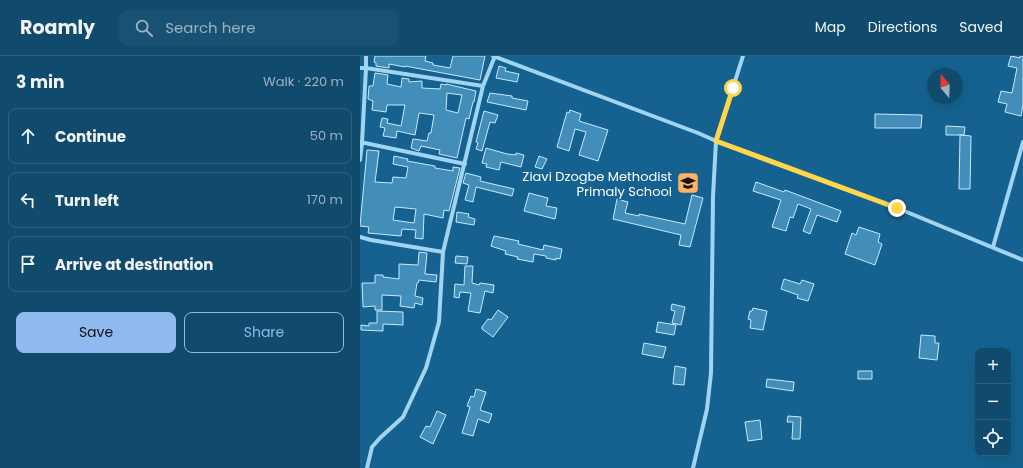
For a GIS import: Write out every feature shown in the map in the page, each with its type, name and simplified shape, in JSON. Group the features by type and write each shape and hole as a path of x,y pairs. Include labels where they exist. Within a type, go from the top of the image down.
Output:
{"street":[{"path":"360,160 366,56"},
{"path":"367,468 372,447 403,417 426,368 439,322 443,252 483,86 494,56 897,208 1023,260"},
{"path":"693,468 707,409 711,373 713,196 716,141 743,56"},
{"path":"360,68 483,86"},
{"path":"993,247 1023,142"},
{"path":"361,143 465,164"},
{"path":"360,237 443,252"}],"building":[{"path":"375,56 426,56 425,61 433,63 433,65 450,68 453,56 485,56 480,80 405,66 389,64 389,68 376,66 376,63 374,62"},
{"path":"1011,56 1020,58 1020,56 1023,56 1023,105 1021,116 1005,112 1007,104 998,102 1001,91 1012,93 1017,68 1008,66"},
{"path":"499,66 506,68 505,71 519,74 517,82 496,78"},
{"path":"375,73 388,75 387,84 401,87 402,78 409,79 409,82 422,81 422,88 440,89 441,84 446,84 476,91 469,119 466,118 457,158 439,154 440,150 421,146 419,151 411,148 413,139 427,141 429,133 431,133 434,115 419,113 415,135 397,131 396,138 383,136 385,128 380,127 382,118 388,119 387,123 401,126 405,105 387,105 386,112 372,110 373,101 368,99 369,86 373,86","holes":["447,93 462,95 458,113 446,110"]},
{"path":"490,93 512,96 512,98 528,101 526,110 487,102"},
{"path":"570,110 581,114 579,121 608,130 598,161 579,155 586,132 575,129 569,151 557,147 567,112 569,113"},
{"path":"484,111 498,115 495,123 490,122 482,151 476,149 478,143 476,142"},
{"path":"875,114 922,115 921,128 875,128"},
{"path":"946,126 965,127 964,135 946,135"},
{"path":"960,135 971,136 970,189 959,189"},
{"path":"486,148 507,154 516,155 516,153 524,155 521,167 501,162 499,170 486,167 487,164 482,163"},
{"path":"367,150 379,151 375,182 392,183 393,177 406,178 408,167 393,164 394,156 408,159 407,161 435,166 435,168 453,171 453,167 460,168 449,211 444,210 443,218 424,214 423,239 415,238 416,230 402,229 401,236 368,233 369,227 360,226","holes":["395,207 416,209 414,223 393,220"]},
{"path":"539,156 547,159 542,169 535,167"},
{"path":"466,173 481,177 480,181 514,189 512,196 476,187 473,202 465,200 469,185 463,183"},
{"path":"756,182 784,192 785,190 841,211 837,222 817,215 810,234 803,231 811,209 798,204 793,218 790,217 786,231 772,227 781,200 753,191"},
{"path":"529,193 548,198 546,206 557,208 555,219 524,211"},
{"path":"692,195 703,198 690,247 679,245 681,235 613,219 617,199 628,202 625,213 639,216 639,214 685,224"},
{"path":"457,212 469,214 468,217 475,219 474,225 456,222"},
{"path":"859,227 880,234 878,242 882,244 875,265 845,254 852,233 856,235"},
{"path":"494,236 519,241 518,244 543,250 544,245 562,249 560,259 556,258 556,260 546,258 546,256 534,254 533,262 517,259 518,257 505,254 506,251 491,246"},
{"path":"419,252 427,253 425,274 437,275 436,282 419,280 417,283 415,296 423,298 422,305 415,303 414,308 400,306 401,296 382,295 382,310 375,310 375,306 363,307 362,283 375,283 375,275 383,275 383,277 399,279 399,264 418,265"},
{"path":"456,256 468,257 467,264 455,263"},
{"path":"465,266 473,266 472,283 479,285 480,283 494,285 493,293 485,291 480,313 468,311 471,293 460,292 459,298 454,297 455,284 464,285"},
{"path":"784,279 800,284 802,280 814,284 808,301 797,298 798,295 781,289"},
{"path":"672,304 685,307 681,325 672,323 675,311 671,310"},
{"path":"753,308 767,311 763,330 750,328 751,320 748,319 750,311 752,311"},
{"path":"498,310 508,317 493,337 482,329 482,327 488,319 491,320"},
{"path":"377,311 403,312 403,325 383,324 383,331 361,330 361,325 369,326 369,323 377,323"},
{"path":"658,322 676,325 674,335 656,332"},
{"path":"921,335 935,336 935,343 939,343 937,360 919,358"},
{"path":"644,343 666,347 663,358 642,354"},
{"path":"675,366 686,368 684,385 673,384"},
{"path":"858,371 872,371 872,379 858,379"},
{"path":"767,379 794,382 793,391 766,387"},
{"path":"476,389 486,392 480,410 492,414 489,423 478,419 473,436 462,433 470,407 467,406 471,396 474,397"},
{"path":"437,411 446,415 433,444 420,437 426,426 430,427"},
{"path":"788,416 801,417 800,439 792,439 793,422 787,422"},
{"path":"760,420 762,439 748,441 745,422"}],"place":[{"name":"Ziavi Dzogbe Methodist Primaly School","path":"688,183"}],"route":[{"path":"733,88 716,141 897,208"}]}
